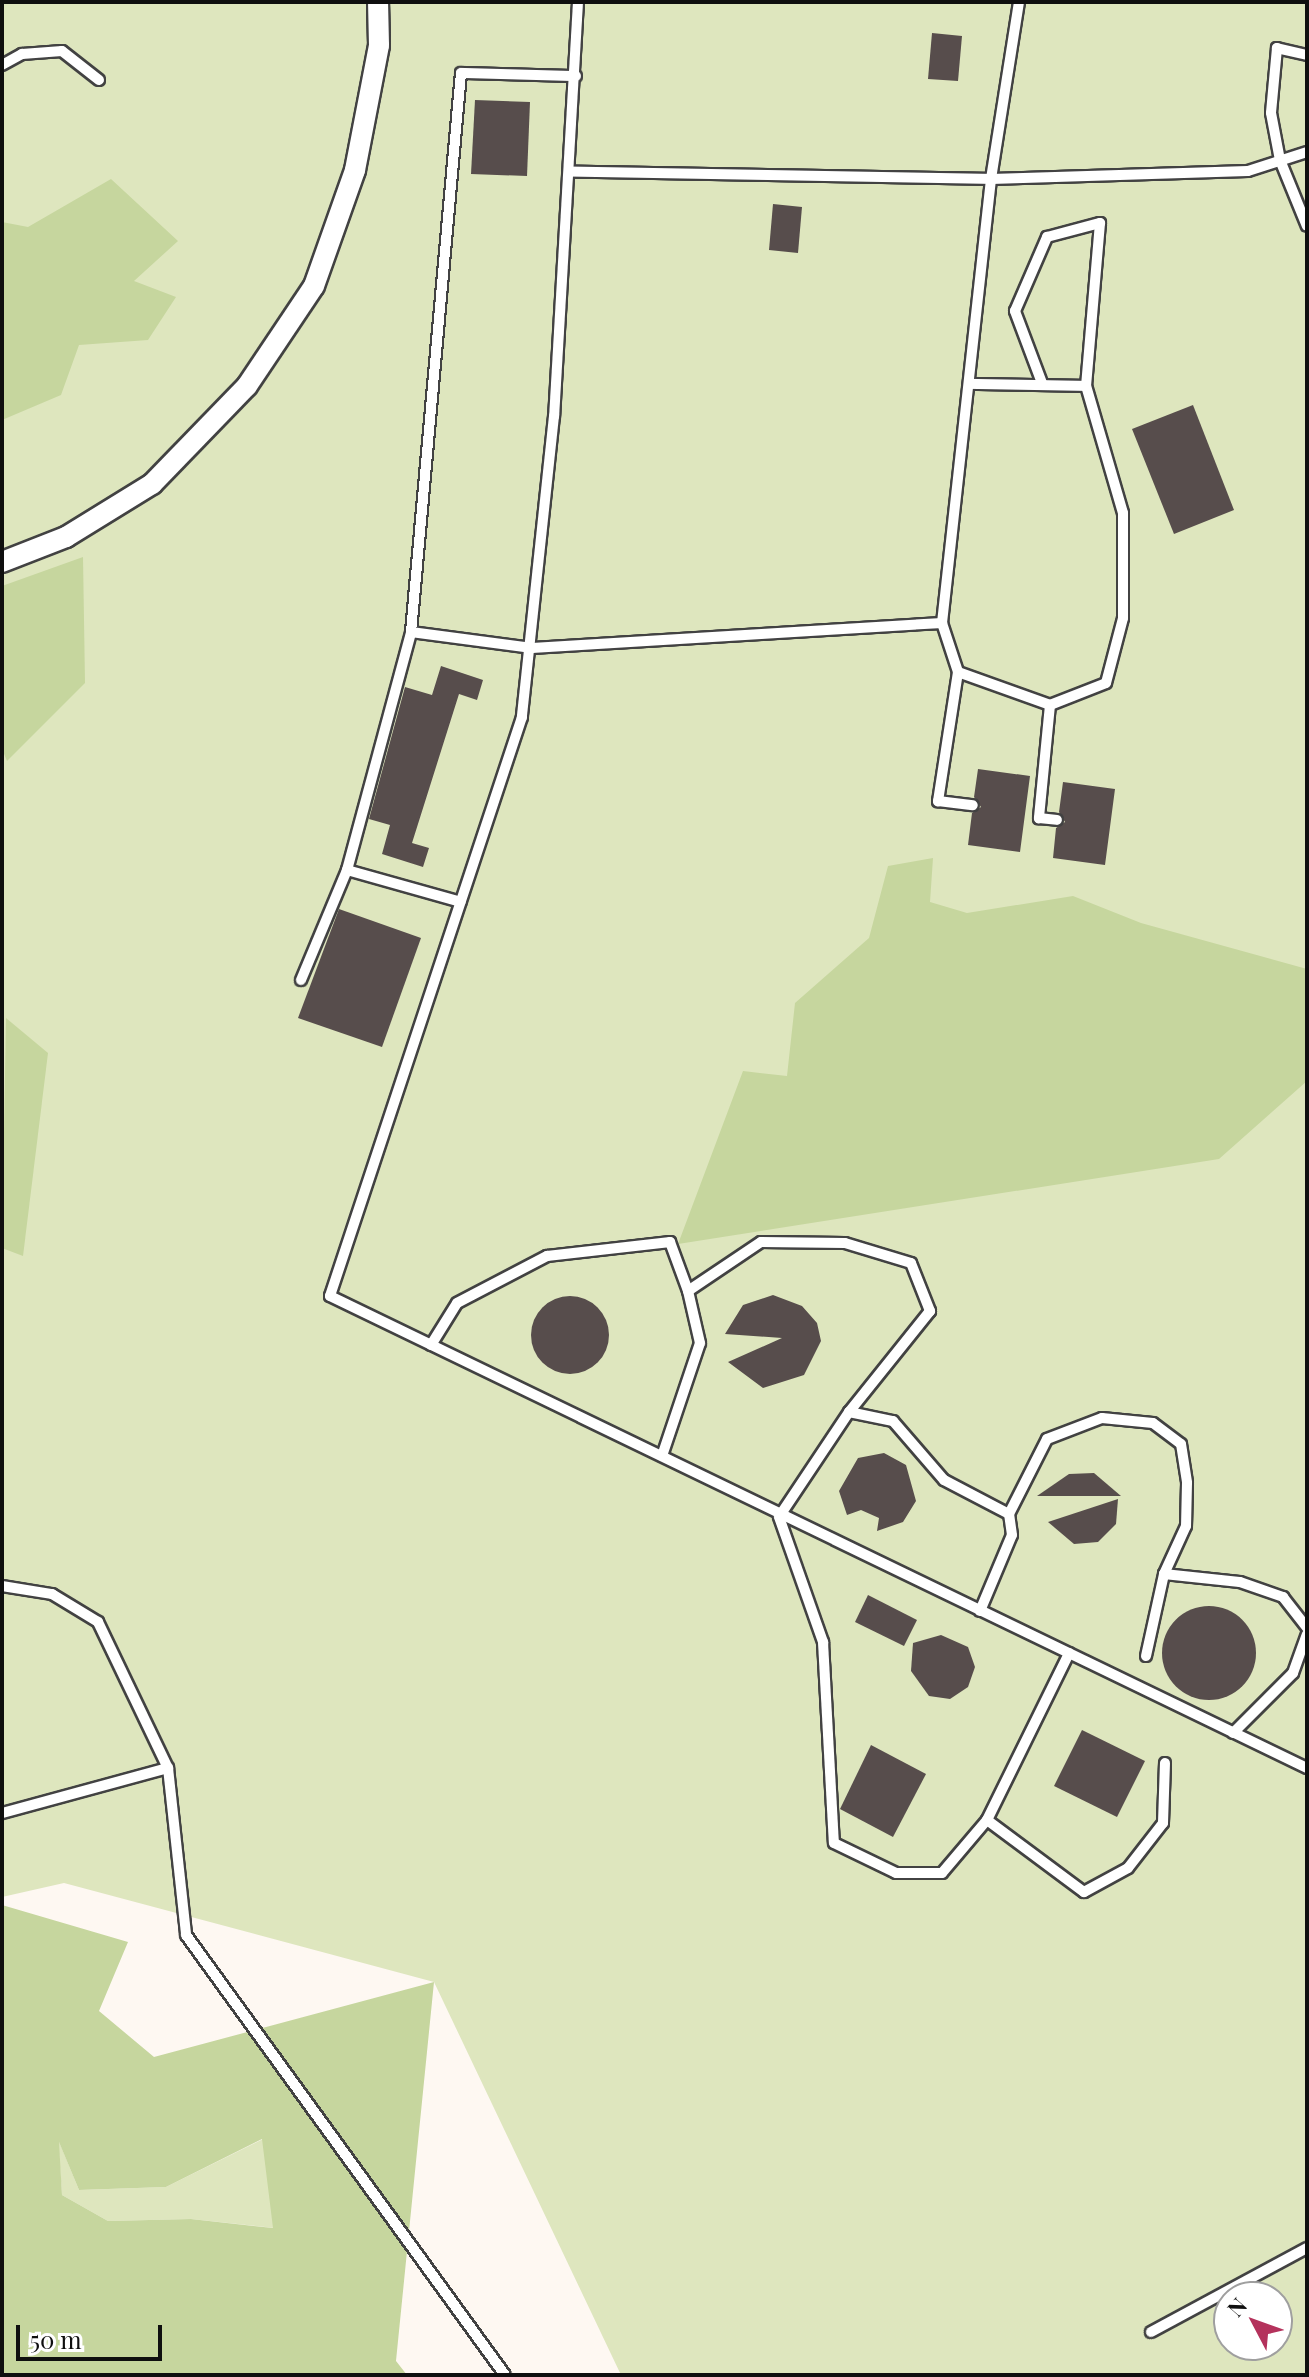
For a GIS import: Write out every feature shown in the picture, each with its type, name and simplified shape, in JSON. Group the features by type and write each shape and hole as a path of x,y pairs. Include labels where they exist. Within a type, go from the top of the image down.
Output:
{"street":[{"path":"2,562 66,537 152,484 247,386 314,286 355,170 379,45 378,2"}],"lane":[{"path":"578,2 573,172 532,648 522,717 330,1296 662,1456 779,1517 1307,1768"},
{"path":"973,805 938,801 958,672 942,623 991,179 1019,2"},
{"path":"1307,55 1277,48 1271,113 1280,160 1307,226"},
{"path":"2,65 22,54 62,51 99,80"},
{"path":"301,980 347,870 411,632 461,73 576,76"},
{"path":"573,172 991,179 1248,171 1307,152"},
{"path":"958,672 1050,705 1106,683 1123,618 1123,513 1086,386 1100,223 1047,237 1015,311 1042,383"},
{"path":"969,384 1086,386"},
{"path":"411,632 532,648 942,623"},
{"path":"1050,705 1039,818 1057,820"},
{"path":"347,870 461,902"},
{"path":"431,1345 457,1303 547,1256 670,1242 688,1291 700,1343 662,1456"},
{"path":"688,1291 761,1242 845,1243 911,1263 930,1311 849,1412 779,1517"},
{"path":"849,1412 893,1421 944,1480 1009,1514"},
{"path":"980,1611 1012,1535 1009,1514 1047,1439 1102,1418 1153,1423 1181,1444 1187,1483 1186,1526 1164,1574 1146,1656"},
{"path":"779,1517 823,1642 834,1843 896,1873 942,1873 987,1820 1069,1653"},
{"path":"1164,1574 1240,1582 1283,1597 1307,1631 1293,1673 1233,1733"},
{"path":"2,1586 52,1594 98,1622 168,1768 186,1935 505,2375"},
{"path":"987,1820 1084,1892 1128,1868 1163,1823 1165,1763"},
{"path":"2,1813 168,1768"},
{"path":"1151,2332 1307,2248"}],"green space":[{"path":"2,2 1307,2 1307,2375 621,2375 434,1982 64,1883 2,1897"},
{"path":"111,179 178,241 134,281 176,297 148,340 79,345 61,395 2,420 2,222 28,227"},
{"path":"83,557 85,683 7,761 2,749 2,586"},
{"path":"933,858 930,902 967,913 1073,896 1141,923 1307,969 1307,1081 1219,1159 678,1244 743,1071 787,1076 795,1003 869,938 888,866"},
{"path":"6,1018 48,1053 23,1256 2,1248"},
{"path":"2,1905 128,1942 99,2011 154,2057 434,1982 396,2361 407,2375 2,2375","holes":["262,2139 273,2228 191,2219 108,2221 62,2195 59,2142 79,2190 166,2187"]},
{"path":"58,2139 79,2190 166,2187 263,2139 274,2228 191,2219 108,2221 62,2195"}],"building":[{"path":"932,33 962,36 958,81 928,79"},
{"path":"475,100 530,102 527,176 471,174"},
{"path":"773,204 802,207 798,253 769,250"},
{"path":"1193,405 1234,510 1174,534 1132,429"},
{"path":"441,666 483,680 477,700 459,694 412,843 429,848 423,867 382,854 390,825 369,819 405,687 432,695"},
{"path":"978,769 1030,776 1020,852 968,845 972,813 981,807 974,797"},
{"path":"1063,782 1115,789 1105,865 1053,858 1056,828 1065,822 1059,812"},
{"path":"339,909 421,938 382,1047 298,1018"},
{"path":"773,1295 802,1306 817,1323 821,1341 804,1375 763,1388 728,1362 782,1338 725,1334 743,1305"},
{"path":"562,1296 578,1296 592,1302 603,1313 609,1335 603,1357 592,1368 578,1374 562,1374 548,1368 537,1357 531,1343 531,1327 537,1313 548,1302"},
{"path":"884,1453 906,1465 916,1501 903,1522 877,1531 879,1518 861,1510 847,1515 839,1491 858,1458"},
{"path":"1094,1473 1121,1496 1037,1496 1069,1474"},
{"path":"1118,1499 1116,1524 1098,1542 1074,1544 1048,1522"},
{"path":"868,1595 917,1620 904,1646 855,1622"},
{"path":"1209,1606 1227,1610 1242,1620 1252,1635 1256,1653 1252,1671 1242,1686 1227,1696 1209,1700 1191,1696 1176,1686 1166,1671 1162,1653 1166,1635 1176,1620 1191,1610"},
{"path":"941,1635 968,1647 975,1667 968,1687 950,1699 929,1696 911,1671 913,1643"},
{"path":"1082,1730 1145,1761 1117,1817 1054,1786"},
{"path":"871,1745 926,1774 893,1837 840,1809"}]}
